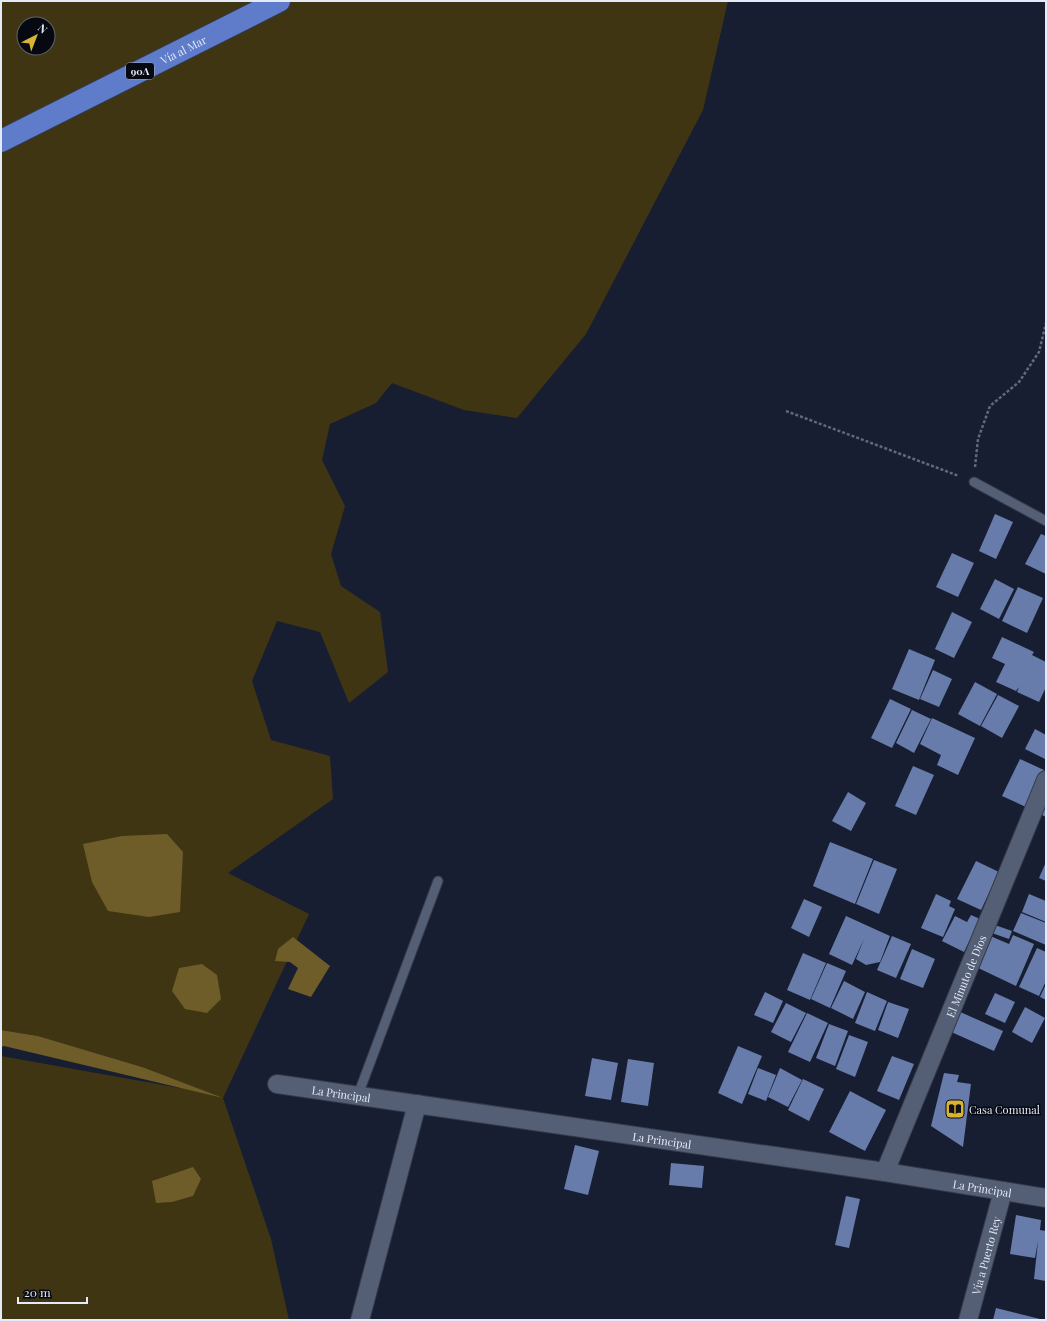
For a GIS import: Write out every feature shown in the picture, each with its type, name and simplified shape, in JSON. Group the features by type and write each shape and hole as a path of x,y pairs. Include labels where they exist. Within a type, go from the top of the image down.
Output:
{"highway":[{"name":"Vía al Mar","path":"1,141 279,1"}],"street":[{"name":"El Minuto de Dios","path":"885,1172 1046,780"},
{"name":"La Principal","path":"277,1084 885,1172 1046,1198"},
{"path":"360,1320 417,1104"},
{"name":"Vía a Puerto Rey","path":"968,1320 1003,1191"}],"lane":[{"path":"974,482 1046,521"},
{"path":"358,1096 438,881"}],"path":[{"path":"786,411 974,482 978,439 990,406 1019,382 1039,352 1046,323"}],"shaded area":[{"path":"1,1 728,1 703,110 586,334 517,418 464,410 392,383 376,403 330,424 322,460 345,506 331,554 341,586 380,612 388,672 349,703 320,632 277,621 252,681 271,740 330,756 333,799 228,873 309,914 223,1098 271,1239 289,1320 1,1320 1,1056 180,1088 142,1067 38,1036 1,1030"},
{"path":"167,834 183,852 180,912 149,917 108,911 92,882 83,844 122,836"},
{"path":"293,937 330,966 311,997 288,989 298,968 290,962 275,961 278,949"},
{"path":"202,964 217,975 221,999 207,1013 185,1009 172,991 179,968"},
{"path":"1,1030 38,1036 142,1067 223,1098 4,1046 1,1047"},
{"path":"193,1167 201,1179 193,1196 172,1202 156,1203 152,1181"}],"building":[{"path":"995,514 1013,522 996,559 979,551"},
{"path":"1041,534 1046,536 1046,574 1025,564"},
{"path":"952,553 974,563 958,597 936,587"},
{"path":"995,579 1014,589 999,619 980,609"},
{"path":"1018,587 1043,598 1027,633 1002,621"},
{"path":"952,612 972,622 954,658 935,649"},
{"path":"1002,637 1034,652 1032,655 1046,662 1046,687 1039,702 1017,692 1019,687 1016,691 996,682 1005,664 992,658"},
{"path":"909,649 935,660 919,700 892,689"},
{"path":"933,670 952,679 939,707 920,699"},
{"path":"975,682 997,694 980,726 958,714"},
{"path":"998,695 1019,706 1002,738 981,726"},
{"path":"890,699 911,709 892,748 871,738"},
{"path":"912,710 931,719 914,753 896,743"},
{"path":"932,718 975,738 958,775 937,765 941,755 920,744"},
{"path":"1035,729 1046,735 1045,759 1025,749"},
{"path":"1020,759 1044,770 1026,807 1002,796"},
{"path":"913,766 934,775 916,815 895,806"},
{"path":"848,792 866,803 851,831 832,821"},
{"path":"1046,802 1046,817 1040,814"},
{"path":"830,842 873,859 855,904 813,886"},
{"path":"874,860 897,869 879,914 856,904"},
{"path":"976,861 999,872 981,910 957,899"},
{"path":"1046,862 1046,881 1039,878"},
{"path":"936,894 951,901 949,906 955,909 943,937 921,928"},
{"path":"1029,894 1046,901 1046,922 1022,912"},
{"path":"804,899 822,907 809,937 791,928"},
{"path":"1021,913 1046,923 1046,945 1013,931"},
{"path":"971,915 980,919 964,952 942,941 955,916 967,922"},
{"path":"846,916 890,936 880,962 866,965 856,959 864,939 852,965 829,954"},
{"path":"992,924 1012,931 1009,939 989,932"},
{"path":"988,935 1009,944 1013,935 1034,944 1016,986 974,966"},
{"path":"892,936 911,944 896,978 877,970"},
{"path":"1037,948 1046,952 1046,981 1039,996 1019,987"},
{"path":"912,949 935,959 923,988 900,979"},
{"path":"803,953 826,963 810,1000 787,990"},
{"path":"827,963 846,971 830,1008 811,999"},
{"path":"844,981 865,992 853,1019 831,1008"},
{"path":"1046,984 1046,1000 1040,997"},
{"path":"765,992 783,1001 773,1023 754,1015"},
{"path":"867,992 887,1001 875,1031 855,1023"},
{"path":"995,993 1015,1002 1005,1023 985,1014"},
{"path":"888,1002 909,1009 898,1038 878,1030"},
{"path":"786,1003 806,1013 791,1042 771,1032"},
{"path":"1025,1007 1045,1018 1032,1043 1012,1032"},
{"path":"958,1011 1003,1031 994,1051 949,1031"},
{"path":"807,1013 828,1023 810,1062 788,1052"},
{"path":"829,1024 848,1031 835,1066 816,1058"},
{"path":"849,1035 868,1042 855,1077 836,1069"},
{"path":"738,1046 762,1056 742,1104 718,1093"},
{"path":"892,1056 914,1064 899,1100 877,1091"},
{"path":"592,1058 618,1063 611,1100 585,1096"},
{"path":"628,1059 654,1063 648,1106 621,1102"},
{"path":"758,1068 776,1075 766,1101 748,1094"},
{"path":"780,1068 802,1080 788,1107 768,1097"},
{"path":"944,1073 959,1075 957,1082 971,1084 963,1147 931,1126"},
{"path":"803,1079 824,1089 809,1121 788,1110"},
{"path":"850,1091 886,1110 865,1151 829,1132"},
{"path":"575,1145 599,1151 588,1195 564,1189"},
{"path":"671,1163 704,1166 702,1188 669,1185"},
{"path":"846,1196 860,1199 849,1248 835,1245"},
{"path":"1016,1215 1041,1220 1040,1230 1046,1231 1046,1281 1034,1279 1038,1241 1035,1258 1010,1254"},
{"path":"996,1308 1040,1319 993,1320"}],"place":[{"name":"Casa Comunal","path":"955,1109"}]}
